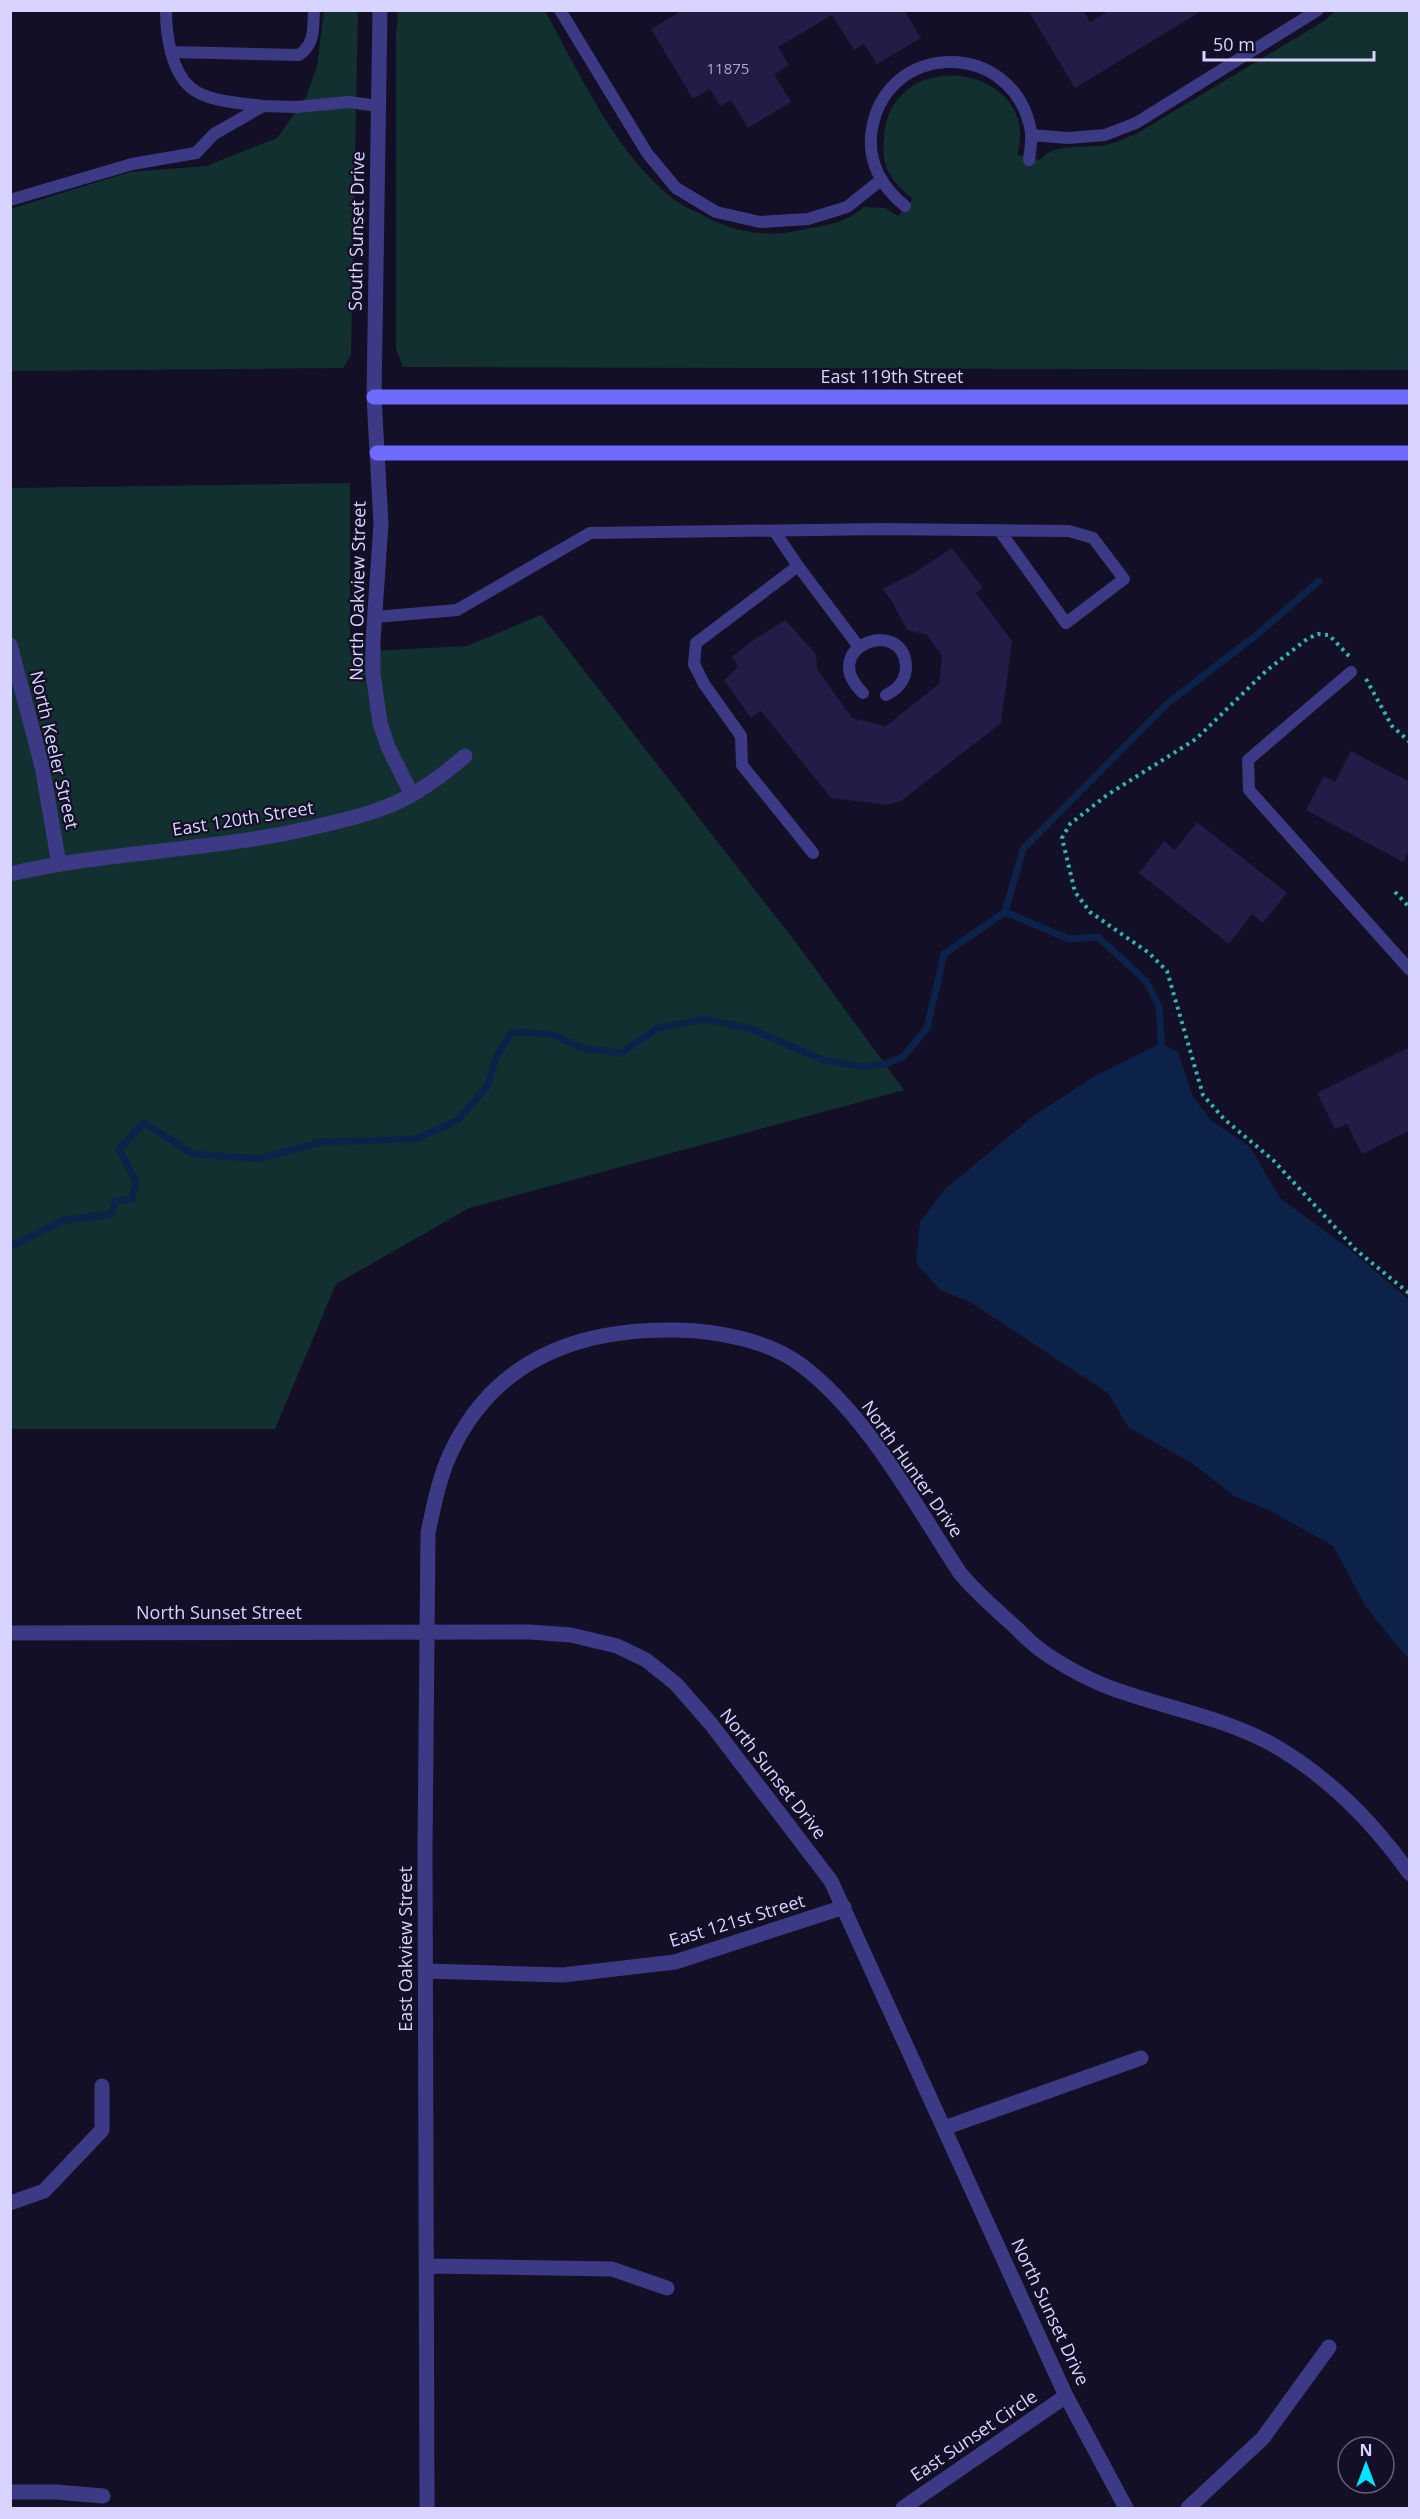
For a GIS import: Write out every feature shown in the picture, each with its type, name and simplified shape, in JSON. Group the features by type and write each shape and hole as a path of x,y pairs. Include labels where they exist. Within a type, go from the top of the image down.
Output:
{"main road":[{"name":"East 119th Street","path":"374,397 1410,397"},
{"path":"377,453 1410,453"}],"street":[{"name":"South Sunset Drive","path":"377,453 374,397 380,10"},
{"name":"North Oakview Street","path":"377,453 381,524 373,673 380,723 388,747 412,795"},
{"name":"North Keeler Street","path":"10,645 42,766 59,864"},
{"name":"East 120th Street","path":"10,874 59,864 269,837 356,817 412,795 465,756"},
{"name":"North Hunter Drive","path":"428,1631 428,1533 438,1489 453,1447 472,1417 494,1390 507,1377 541,1356 575,1341 642,1329 708,1331 767,1347 798,1363 841,1400 868,1435 960,1573 976,1593 1033,1644 1110,1687 1202,1716 1274,1746 1318,1775 1355,1806 1379,1832 1410,1874"},
{"name":"North Sunset Street","path":"10,1633 428,1631"},
{"name":"North Sunset Drive","path":"428,1631 530,1632 571,1635 617,1646 646,1660 676,1684 711,1724 831,1881 1066,2396 1126,2508"},
{"name":"East Oakview Street","path":"428,1631 426,1971 428,2508"},
{"name":"East 121st Street","path":"426,1971 563,1976 675,1962 844,1907"},
{"path":"944,2128 1141,2058"},
{"path":"10,2203 44,2191 102,2130 102,2086"},
{"path":"427,2266 612,2269 667,2288"},
{"path":"1188,2508 1263,2438 1329,2347"},
{"name":"East Sunset Circle","path":"903,2508 1066,2396"},
{"path":"10,2492 56,2492 103,2496"}],"lane":[{"path":"166,10 166,31 178,71 192,88 222,101 263,106 296,107 349,102 378,106"},
{"path":"172,52 299,55 309,48 313,37 314,10"},
{"path":"560,10 647,153 676,188 716,212 760,222 808,219 847,207 881,180"},
{"path":"1031,135 1068,138 1106,135 1136,123 1318,10"},
{"path":"905,206 890,193 876,172 870,147 873,120 885,94 905,75 930,63 958,61 967,63 985,69 1008,85 1024,108 1031,135 1029,160"},
{"path":"10,200 132,164 196,153 214,134 263,106"},
{"path":"375,617 457,610 590,533 881,529 999,530 1068,531 1093,538 1124,579 1066,624 999,530"},
{"path":"775,532 859,647"},
{"path":"798,566 696,643 694,664 704,684 741,736 742,765 813,853"},
{"path":"863,693 855,685 849,667 851,658 859,647 871,640 881,640 898,648 906,665 902,683 886,695"},
{"path":"1357,669 1248,760 1249,790 1410,970"}],"path":[{"path":"1410,742 1392,726 1357,669 1329,635 1318,634 1307,639 1266,671 1196,740 1107,795 1070,824 1062,838 1075,892 1090,912 1149,953 1167,970 1203,1095 1224,1119 1273,1160 1356,1251 1410,1294"},
{"path":"1395,892 1410,908"}],"green space":[{"path":"324,11 358,11 351,355 343,368 11,371 10,209 130,172 206,166 277,138 306,97 317,66"},
{"path":"398,11 545,11 585,86 615,135 651,179 683,206 715,222 739,230 776,233 834,223 864,207 885,208 898,216 913,199 898,186 889,172 884,156 884,136 893,106 912,86 936,77 963,76 988,85 1008,101 1019,125 1017,155 1040,160 1054,150 1100,146 1136,134 1324,21 1335,11 1409,11 1409,370 403,367 396,349 396,36"},
{"path":"350,483 350,652 467,646 541,615 797,944 904,1090 469,1208 336,1284 275,1429 11,1429 10,488"}],"water":[{"path":"1161,1043 1178,1052 1193,1097 1212,1121 1250,1147 1280,1198 1348,1248 1409,1300 1409,1660 1366,1607 1333,1546 1271,1511 1234,1496 1193,1464 1128,1427 1108,1393 970,1302 940,1290 916,1263 920,1222 944,1190 1036,1114 1095,1076"}],"building":[{"path":"683,10 904,10 921,38 877,64 864,44 854,50 832,15 778,47 789,65 774,74 791,102 748,128 731,100 720,106 710,89 693,99 651,29"},
{"path":"1028,10 1083,10 1090,22 1110,10 1203,10 1075,88"},
{"path":"952,548 983,588 976,593 1012,641 1001,723 901,801 888,805 831,798 761,711 751,718 724,680 738,667 732,657 785,620 816,654 817,669 852,718 886,726 939,684 942,656 927,635 907,630 892,601 882,589 914,573"},
{"path":"1351,751 1410,782 1410,849 1403,862 1306,810 1324,776 1335,782"},
{"path":"1197,822 1287,893 1263,923 1252,914 1229,944 1139,873 1164,841 1175,850"},
{"path":"1410,1047 1410,1130 1362,1154 1347,1124 1335,1129 1317,1093"}],"waterway":[{"path":"10,1247 64,1220 111,1214 116,1201 132,1199 136,1183 119,1149 144,1123 193,1154 258,1159 322,1142 416,1139 458,1120 488,1085 496,1057 512,1032 551,1034 582,1048 621,1053 658,1028 704,1019 749,1028 823,1060 864,1067 885,1064 903,1057 927,1028 944,954 1005,912 1023,849 1168,703 1259,633 1319,581"},
{"path":"1005,912 1069,939 1098,937 1146,981 1159,1006 1162,1052"}]}
